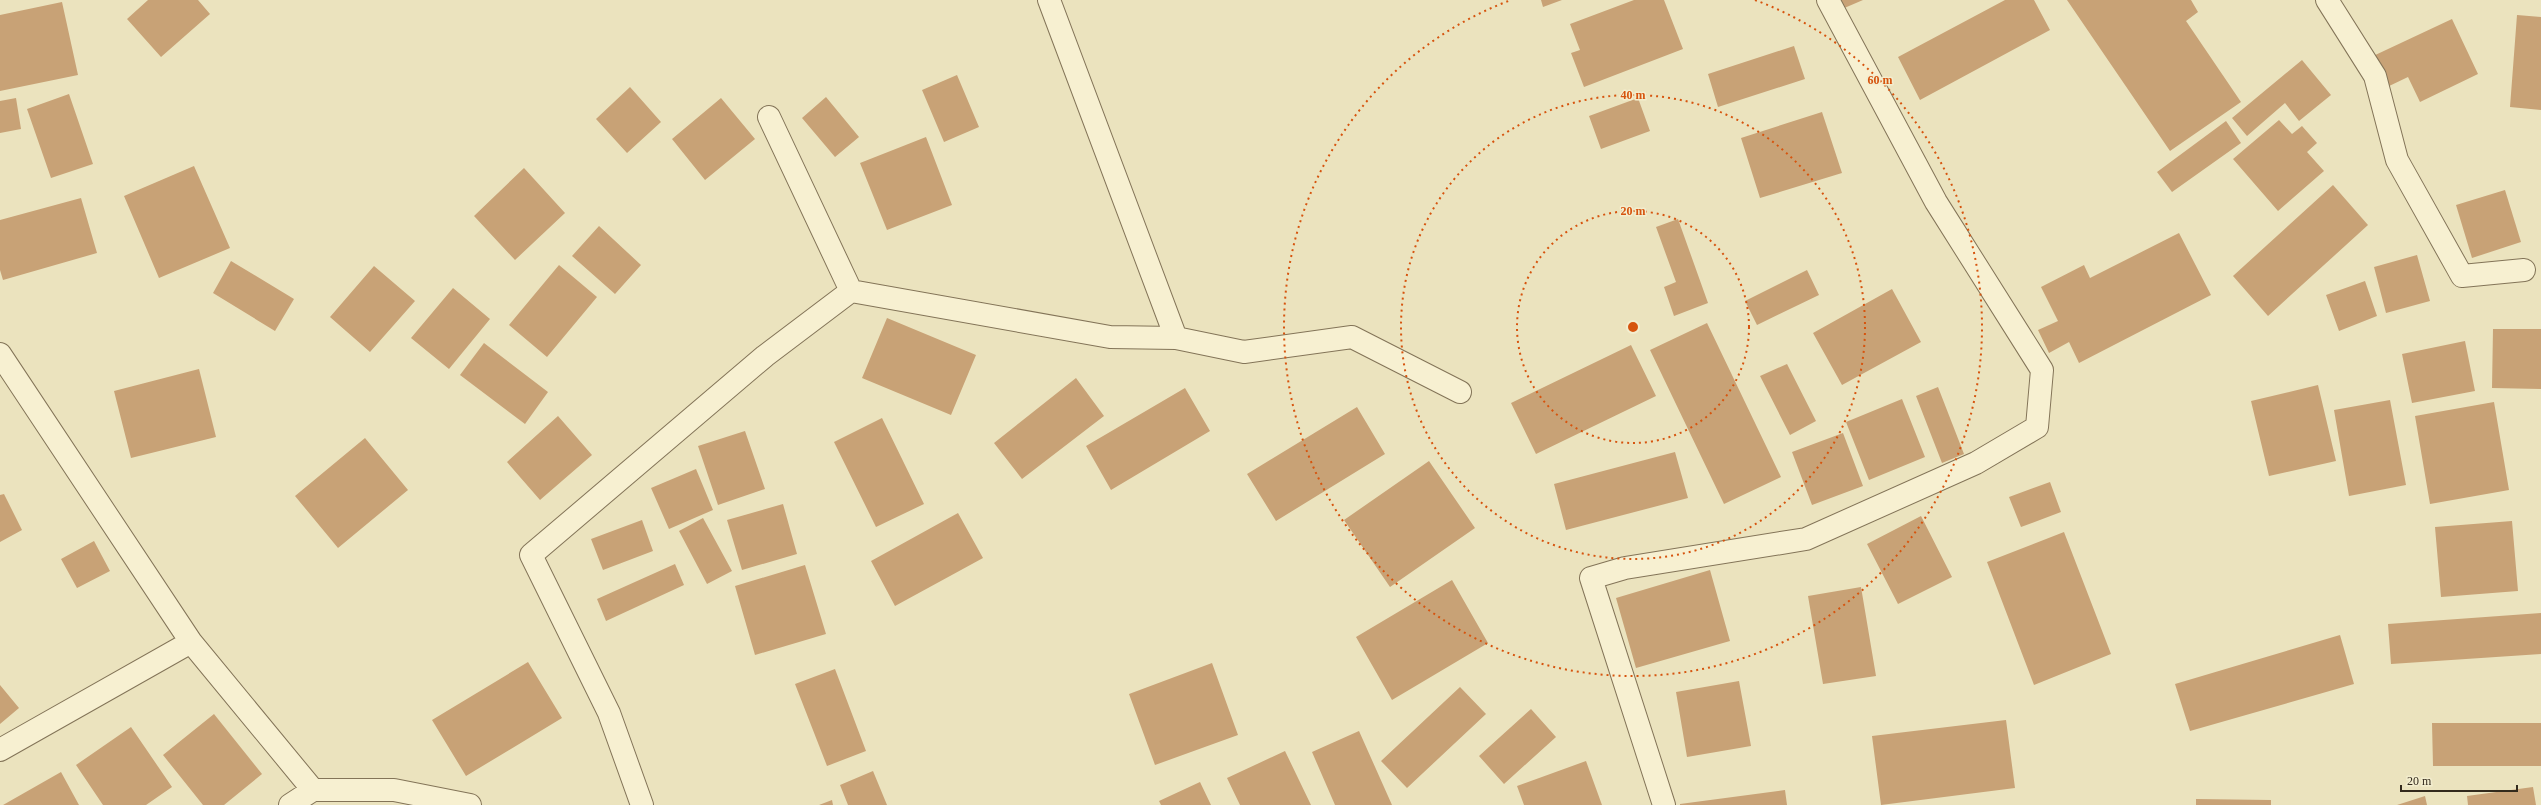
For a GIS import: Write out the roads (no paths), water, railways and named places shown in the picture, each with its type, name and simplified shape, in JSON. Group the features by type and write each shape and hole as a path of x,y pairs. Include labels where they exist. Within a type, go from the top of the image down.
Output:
{"street":[{"path":"1048,0 1176,338"},
{"path":"1664,805 1592,578 1625,568 1806,539 1976,463 2037,427 2042,370 1936,202 1828,0"},
{"path":"2327,0 2375,76 2397,160 2462,276 2524,270"},
{"path":"769,117 851,291"},
{"path":"642,805 609,713 531,555 765,356 851,291 1110,337 1176,338 1244,352 1352,337 1460,392"},
{"path":"0,354 191,642 313,790"},
{"path":"0,750 191,642"},
{"path":"290,805 313,790 394,790 470,805"}]}
